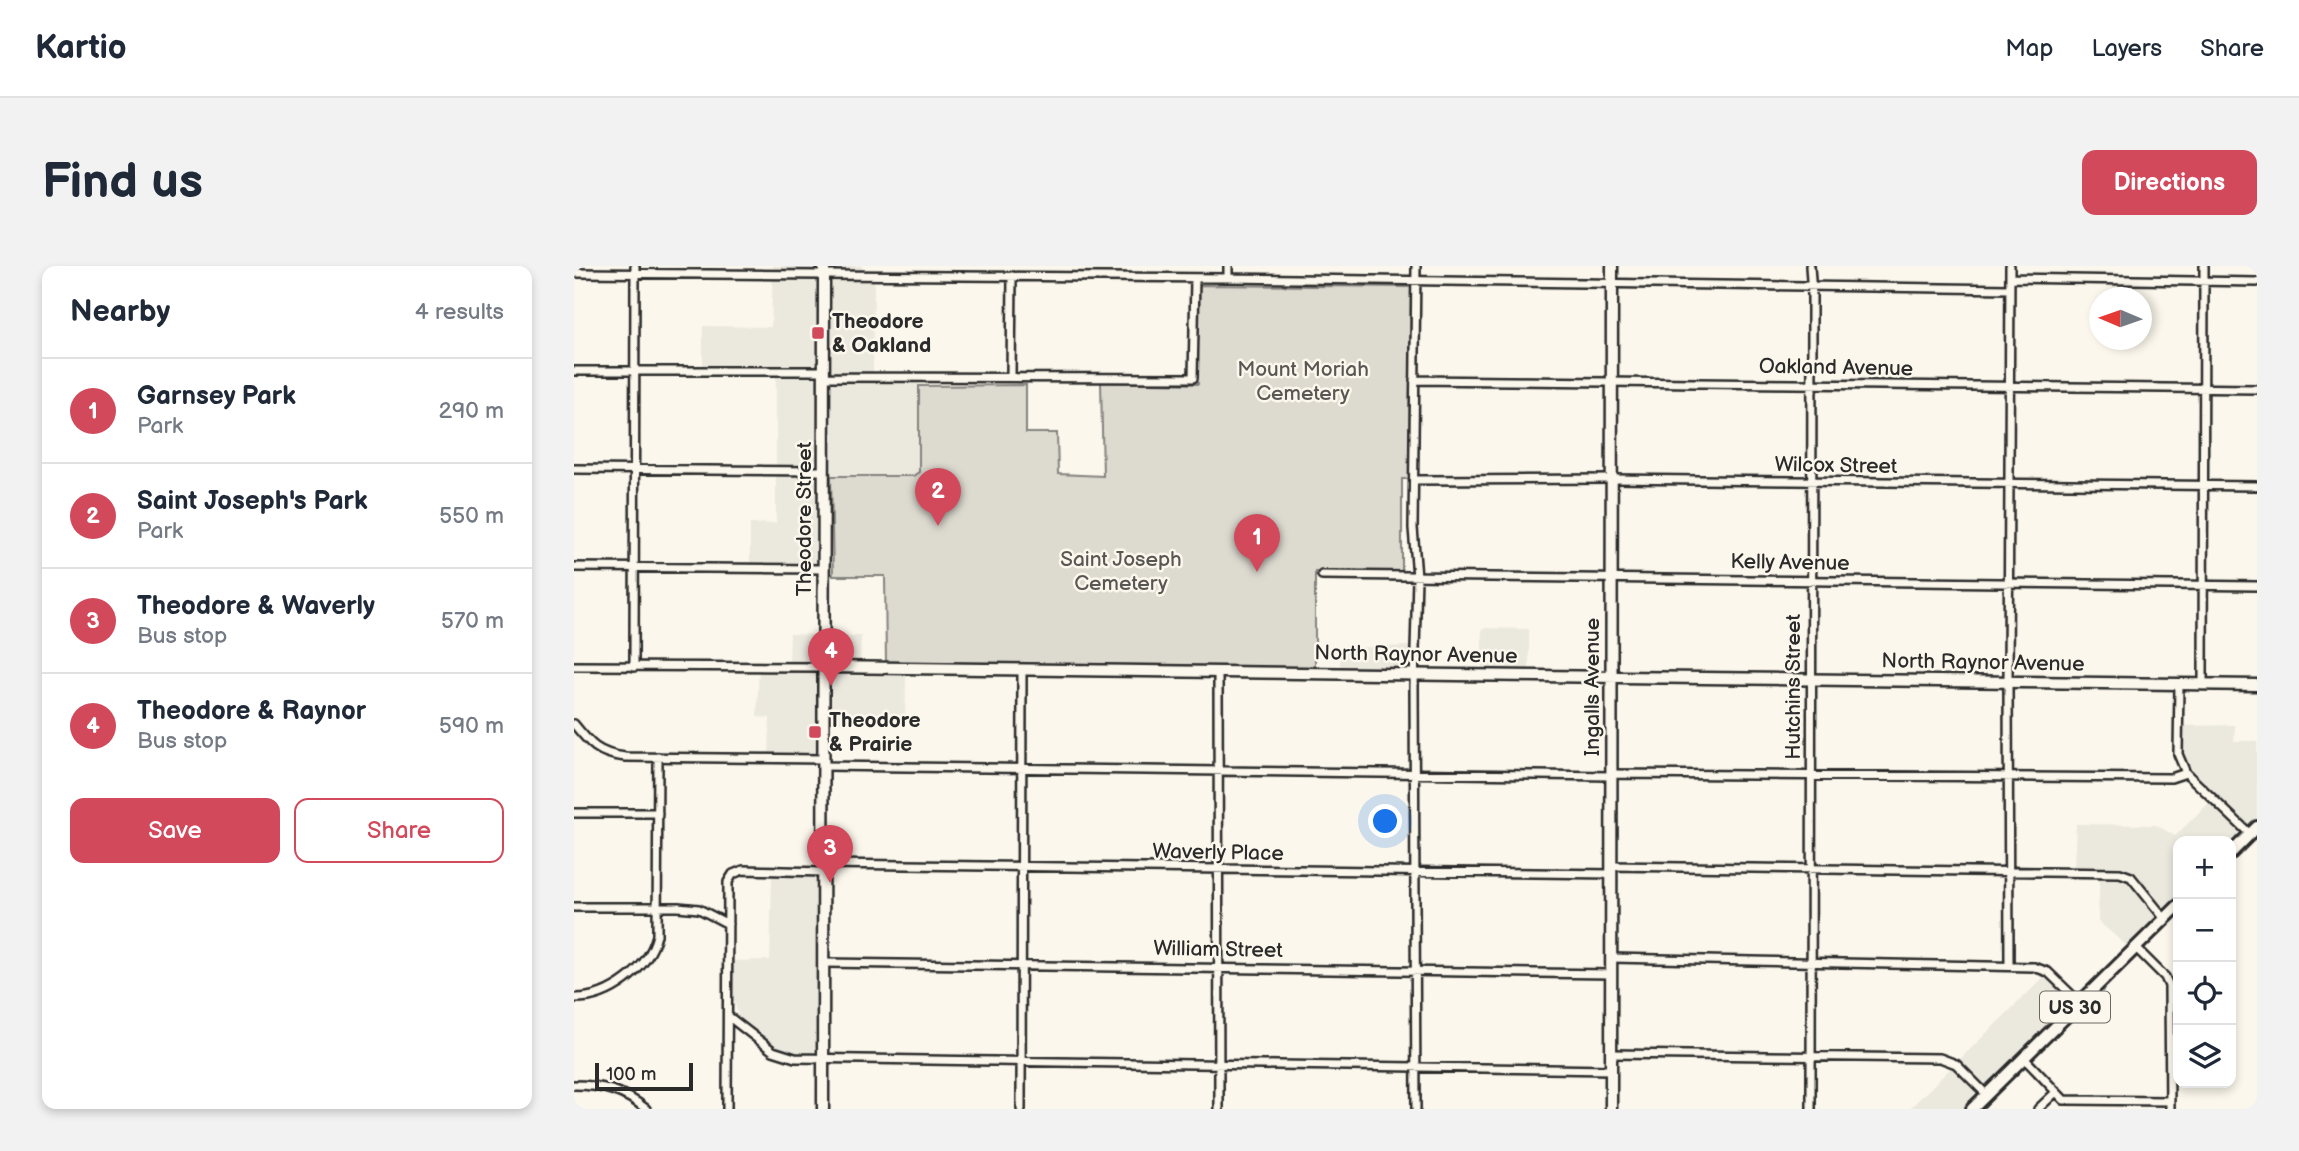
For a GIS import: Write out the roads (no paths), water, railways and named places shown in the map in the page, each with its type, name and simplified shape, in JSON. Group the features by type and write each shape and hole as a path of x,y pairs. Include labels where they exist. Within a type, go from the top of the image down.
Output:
{"main road":[{"name":"Ingalls Avenue","path":"1611,1109 1612,266"},
{"name":"Theodore Street","path":"824,270 824,1109"},
{"name":"North Raynor Avenue","path":"824,667 2257,685"},
{"path":"2236,848 2253,831"},
{"name":"US 30","path":"1972,1109 2173,910"}],"street":[{"path":"1043,266 1043,276"},
{"path":"1228,266 1228,278"},
{"path":"1416,266 1413,528 1417,577 1416,1109"},
{"name":"Hutchins Street","path":"1810,266 1811,1109"},
{"path":"2009,966 2010,266"},
{"path":"2203,684 2204,266"},
{"path":"574,273 635,270 824,270 1012,276 2010,289"},
{"path":"634,667 635,270"},
{"path":"1011,377 1012,276"},
{"path":"574,371 1194,378 1195,278"},
{"path":"2010,278 2257,282"},
{"name":"Oakland Avenue","path":"1414,380 2257,389"},
{"path":"574,469 824,471"},
{"name":"Wilcox Street","path":"1414,480 1612,479 2257,486"},
{"path":"574,568 824,569"},
{"name":"Kelly Avenue","path":"1322,575 2257,586"},
{"name":"North Raynor Avenue","path":"574,666 824,667"},
{"path":"1021,1109 1022,670"},
{"path":"1218,671 1219,1109"},
{"path":"2179,684 2178,754 2186,773 2253,831"},
{"path":"574,724 594,748 608,755 658,757 1218,771 2008,778 2171,778 2186,773"},
{"path":"574,998 600,994 624,980 645,963 654,949 658,907 658,757"},
{"path":"574,813 658,813"},
{"name":"Waverly Place","path":"727,924 727,883 733,874 743,870 1021,866 1219,870 1811,869 2120,873 2131,877 2165,919"},
{"path":"574,907 699,909 727,924 727,1109"},
{"path":"2136,948 2165,977 2173,1003"},
{"path":"1611,958 2034,967 2048,972 2080,1003"},
{"name":"William Street","path":"824,963 1611,974"},
{"path":"728,1016 773,1051 794,1058 824,1060 1611,1070"},
{"path":"2023,1057 2064,1100 2170,1105 2173,1025"},
{"path":"1612,1054 1940,1058 1956,1064 1987,1095"},
{"path":"574,1085 610,1089 633,1099 646,1109"},
{"path":"2038,1109 2056,1092"}],"place":[{"name":"Theodore & Oakland","path":"818,333"},
{"name":"Saint Joseph's Park","path":"938,526"},
{"name":"Garnsey Park","path":"1257,572"},
{"name":"Theodore & Raynor","path":"831,686"},
{"name":"Theodore & Prairie","path":"815,732"},
{"name":"Theodore & Waverly","path":"830,883"}],"park label":[{"name":"Mount Moriah Cemetery","path":"1303,381"},
{"name":"Saint Joseph Cemetery","path":"1121,571"}]}
